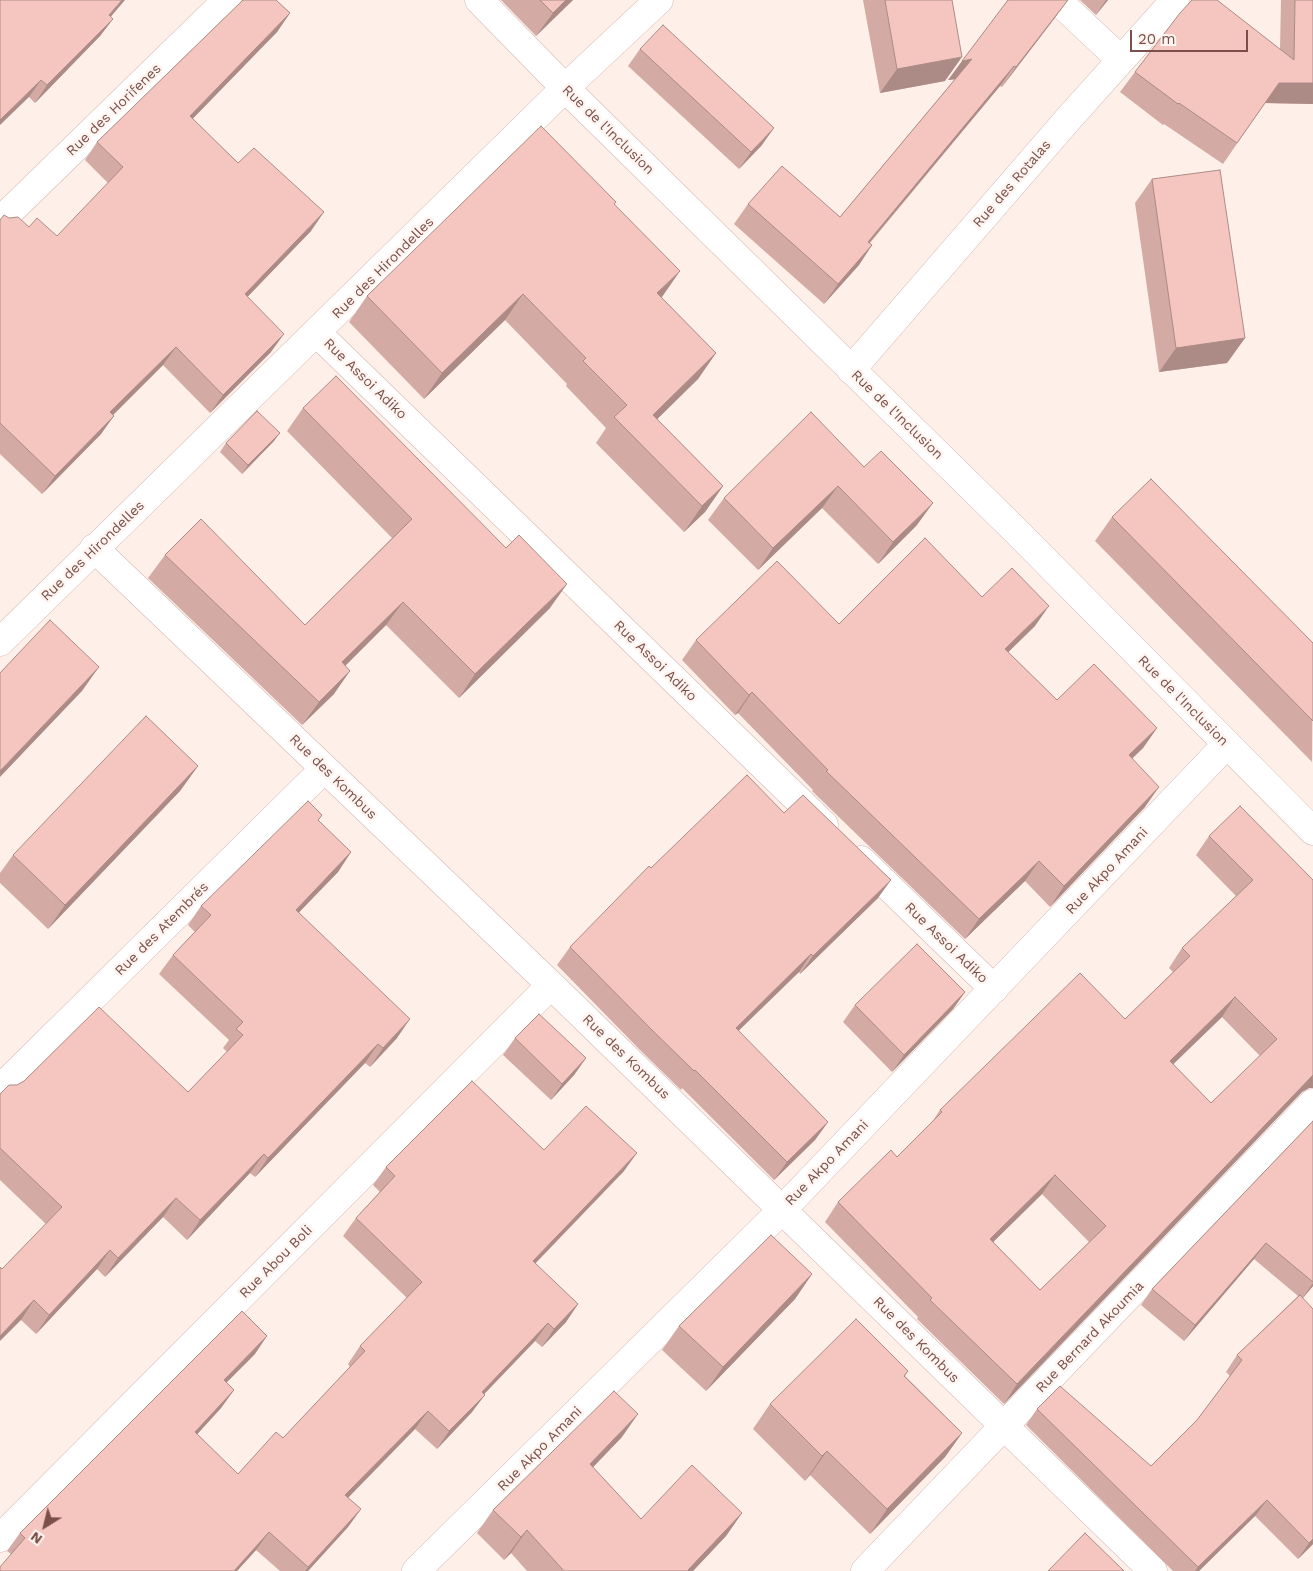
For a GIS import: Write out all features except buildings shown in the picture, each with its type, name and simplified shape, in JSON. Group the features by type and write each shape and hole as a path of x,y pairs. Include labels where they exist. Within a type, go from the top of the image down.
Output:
{"street":[{"name":"Rue des Horifenes","path":"0,221 227,0"},
{"name":"Rue de l'Inclusion","path":"479,0 565,88 1016,531 1313,831"},
{"name":"Rue des Hirondelles","path":"0,642 565,88 659,0"},
{"path":"1057,0 1121,60"},
{"name":"Rue des Rotalas","path":"851,370 1175,0"},
{"name":"Rue Assoi Adiko","path":"317,333 994,989"},
{"name":"Rue des Kombus","path":"94,548 783,1209 1153,1571"},
{"name":"Rue Akpo Amani","path":"416,1571 783,1209 1227,744"},
{"name":"Rue des Atembrés","path":"0,1089 324,769"},
{"name":"Rue Abou Boli","path":"0,1538 551,985"},
{"name":"Rue Bernard Akoumia","path":"866,1571 1313,1103"}]}
